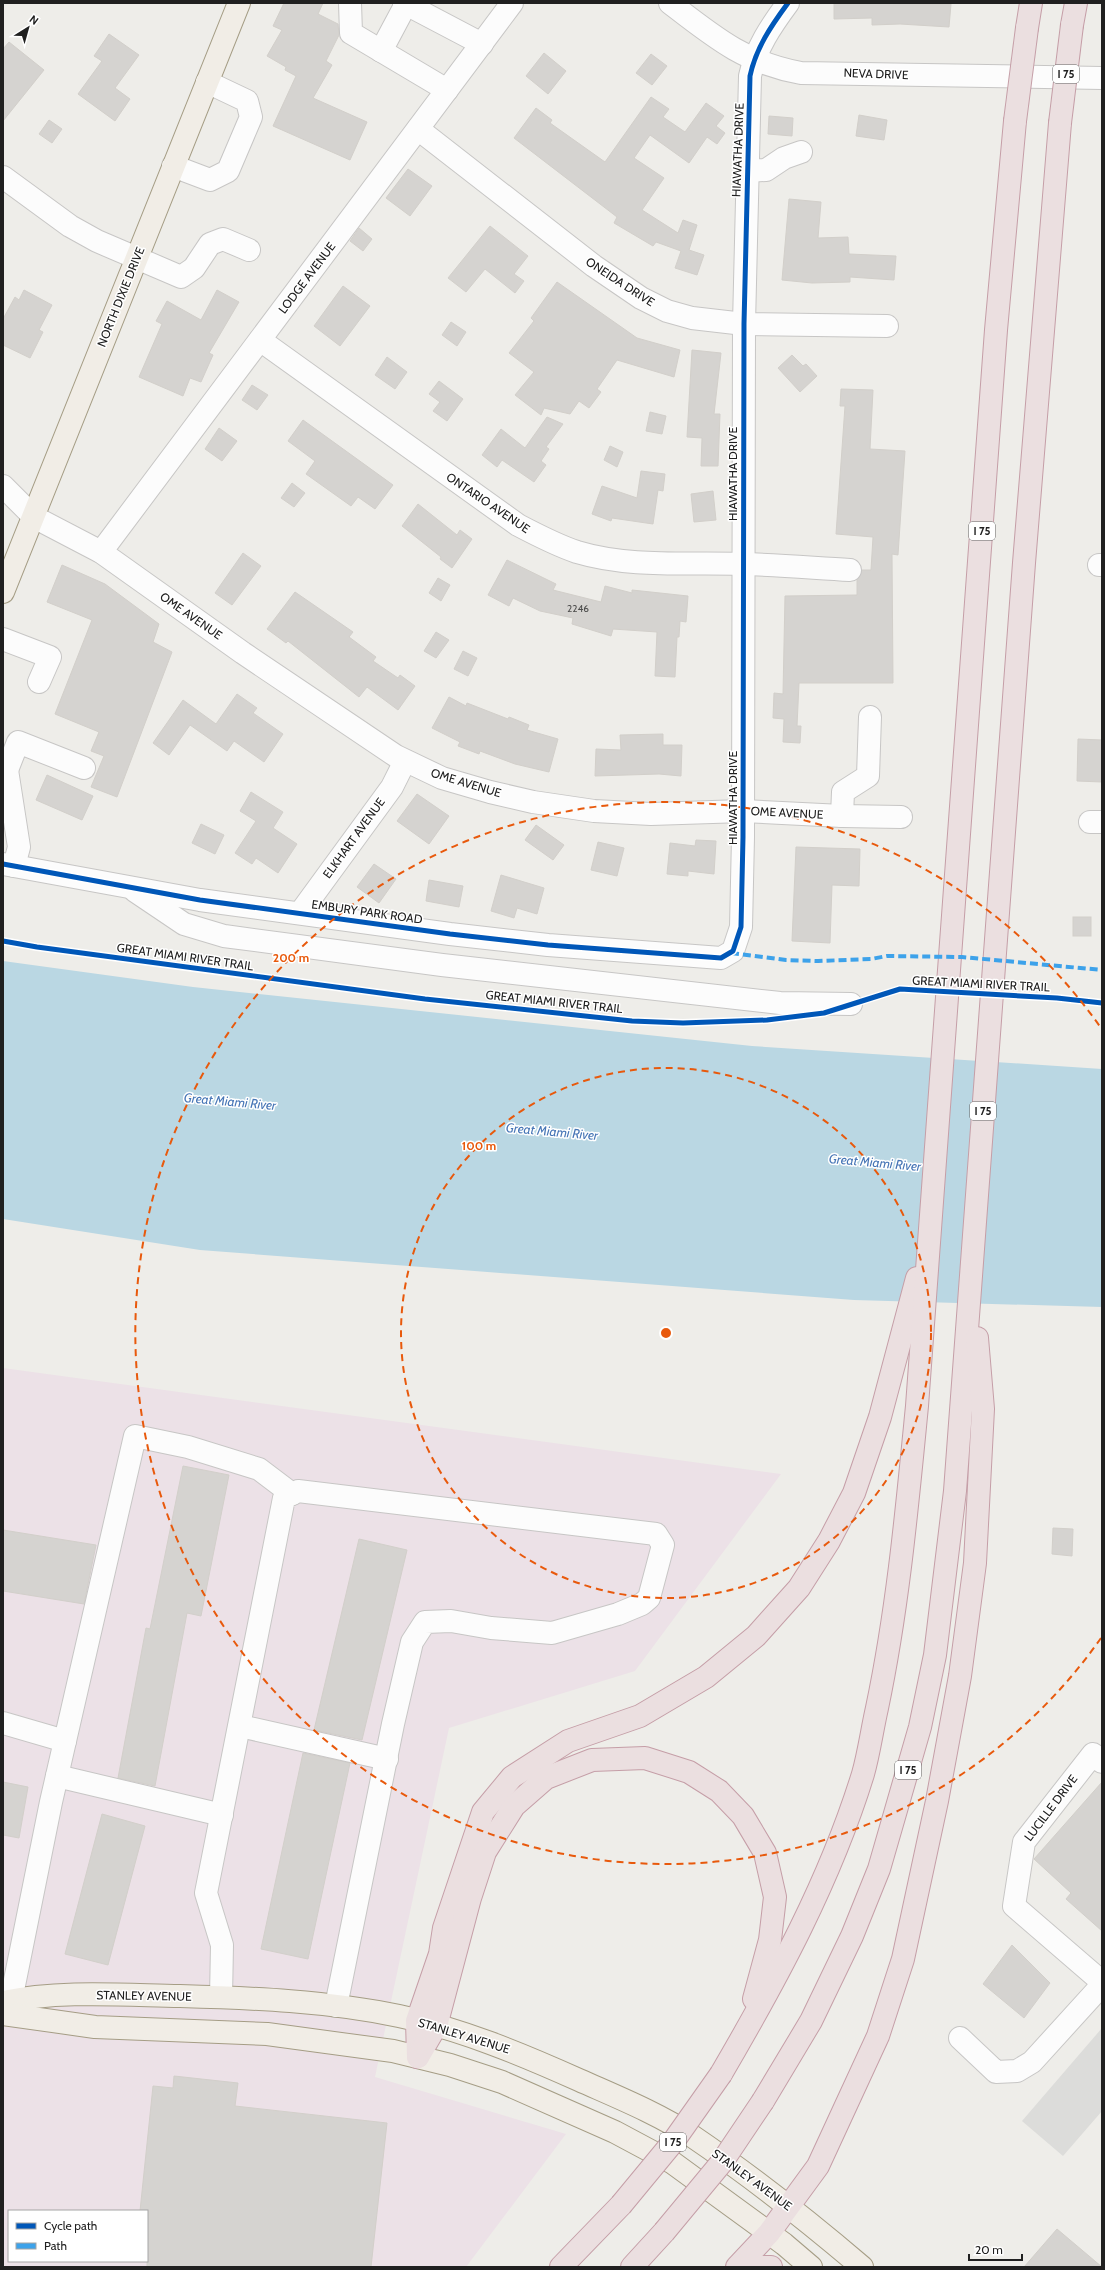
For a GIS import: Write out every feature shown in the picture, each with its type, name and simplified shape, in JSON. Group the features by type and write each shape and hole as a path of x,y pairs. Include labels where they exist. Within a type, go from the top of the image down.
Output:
{"highway":[{"name":"I 75","path":"561,2267 621,2205 673,2142 721,2074 792,1949 831,1864 863,1773 889,1651 902,1561 917,1406 953,941 996,330 1015,121 1031,3"},
{"name":"I 75","path":"632,2267 664,2232 722,2162 763,2101 811,2021 852,1936 879,1870 920,1727 935,1655 954,1498 995,943 1060,123 1076,3"},
{"path":"418,2057 426,2024 444,1928 484,1812 512,1777 561,1745 568,1741 640,1716 706,1677 756,1636 798,1588 829,1541 854,1493 880,1417 930,1233"},
{"path":"737,2267 769,2233 818,2166 878,2036 903,1959 937,1801 960,1676 975,1563 983,1410 971,1279"},
{"path":"426,2024 485,1852 514,1806 546,1778 592,1760 645,1758 689,1772 719,1791 743,1816 765,1853 775,1897 770,1940 744,2034"},
{"path":"762,2267 771,2267"}],"main road":[{"name":"NORTH DIXIE DRIVE","path":"5,579 34,517 136,257 239,3"},
{"name":"STANLEY AVENUE","path":"6,2005 24,1998 120,1995 221,1997 336,2006 426,2024 514,2051 629,2102 691,2136 788,2206 862,2267"},
{"path":"6,2005 95,2027 267,2034 393,2051 450,2065 502,2082 615,2132 673,2163 769,2233 811,2267"}],"street":[{"path":"350,3 350,33 447,90"},
{"name":"LODGE AVENUE","path":"101,552 512,3"},
{"name":"NEVA DRIVE","path":"670,3 704,29 753,60 775,68 801,73 1102,78"},
{"name":"HIAWATHA DRIVE","path":"731,953 738,941 741,927 743,811 744,324 750,76 753,60 762,40 788,3"},
{"path":"381,51 405,4 482,44"},
{"path":"173,166 210,180 228,171 251,117 247,101 207,82"},
{"name":"ONEIDA DRIVE","path":"418,129 594,266 641,298 667,311 692,318 744,324 887,326"},
{"path":"747,171 766,170 784,158 801,152"},
{"path":"3,177 70,226 97,241 180,277 194,268 210,244 223,238 249,250"},
{"name":"ONTARIO AVENUE","path":"260,340 518,525 551,542 576,552 603,558 642,563 743,564 850,570"},
{"name":"OME AVENUE","path":"3,486 34,517 101,552 243,653 405,761 442,778 490,792 533,802 594,811 651,814 743,811 842,816 901,817"},
{"path":"3,639 50,657 39,682"},
{"path":"842,816 844,792 868,776 870,717"},
{"path":"9,865 19,847 5,769 18,742 84,768"},
{"name":"ELKHART AVENUE","path":"300,913 392,787 405,761"},
{"name":"EMBURY PARK ROAD","path":"9,865 200,900 548,945 721,958 731,953"},
{"path":"130,887 184,924 224,936 442,965 780,1003 852,1004"},
{"path":"6,2005 135,1436 188,1447 259,1469 292,1494"},
{"path":"221,1997 222,1946 206,1894 284,1498 298,1491 656,1534 663,1545 649,1598 642,1604 618,1614 552,1633 491,1628 451,1621 425,1622 412,1642 336,2006"},
{"path":"3,1723 65,1741"},
{"path":"240,1726 387,1758"},
{"name":"LUCILLE DRIVE","path":"1102,1762 1093,1754 1024,1842 1014,1906 1102,1984"},
{"path":"57,1776 222,1815"},
{"path":"960,2038 996,2072 1017,2071 1032,2062 1102,1984"}],"shaded area":[{"path":"3,1368 781,1474 635,1671 449,1728 375,2077 566,2134 466,2267 3,2267"},
{"path":"1102,2028 1102,2111 1063,2156 1022,2121"}],"water":[{"name":"Great Miami River","path":"3,961 193,987 752,1046 1102,1069 1102,1307 854,1300 200,1250 3,1219"}],"building":[{"path":"284,3 323,3 318,14 338,24 339,35 326,61 332,65 313,98 367,122 350,160 273,126 296,76 285,70 286,67 267,56 282,30 273,26"},
{"path":"834,3 951,4 949,27 900,24 872,25 872,18 834,19"},
{"path":"109,34 139,55 115,88 130,99 115,121 78,94 102,61 94,56"},
{"path":"9,42 44,70 3,121 3,49"},
{"path":"544,53 566,71 548,94 526,76"},
{"path":"651,54 667,66 652,85 636,73"},
{"path":"651,97 669,109 663,117 685,132 706,103 724,116 716,126 725,133 717,144 707,137 689,163 650,135 634,158 664,178 642,210 678,233 683,220 697,225 689,250 704,255 697,275 675,268 681,251 656,242 653,246 614,223 617,217 514,138 536,108 552,120 550,123 605,162"},
{"path":"859,115 887,120 884,140 856,136"},
{"path":"769,116 793,118 792,136 768,134"},
{"path":"49,120 62,129 52,143 39,134"},
{"path":"408,169 432,186 410,216 386,198"},
{"path":"789,199 821,202 818,238 848,237 849,254 896,256 894,280 850,277 850,282 812,283 782,280"},
{"path":"490,226 528,256 514,274 524,281 515,293 485,269 466,292 448,278"},
{"path":"359,228 372,239 363,251 350,241"},
{"path":"557,282 637,338 680,350 674,377 617,360 597,389 601,392 589,408 579,401 570,414 544,408 541,415 515,395 534,372 509,353 534,321 531,318"},
{"path":"343,286 370,306 340,346 314,326"},
{"path":"24,290 52,305 39,330 43,332 30,358 3,345 3,319 15,297 19,300"},
{"path":"217,290 239,302 209,353 213,355 201,382 190,378 183,396 139,377 162,324 156,321 167,301 201,320"},
{"path":"451,322 466,332 457,346 442,335"},
{"path":"692,350 721,353 714,414 720,414 718,466 701,466 702,438 687,437"},
{"path":"792,355 803,366 806,364 817,376 800,392 778,368"},
{"path":"387,357 407,372 395,389 375,375"},
{"path":"439,381 463,399 447,421 433,411 440,402 429,394"},
{"path":"252,385 268,395 257,410 242,400"},
{"path":"841,389 873,390 870,449 905,451 898,555 892,554 893,683 799,683 797,726 801,726 800,743 783,742 784,719 773,718 774,693 783,694 785,596 857,595 857,580 862,570 871,570 873,537 836,534 845,406 840,406"},
{"path":"650,412 666,416 662,434 646,431"},
{"path":"547,417 563,424 546,447 549,449 541,461 546,465 534,482 502,460 497,467 482,455 501,429 525,448"},
{"path":"303,420 393,485 375,509 358,497 351,506 306,474 315,461 288,441"},
{"path":"219,428 237,441 222,461 205,449"},
{"path":"610,446 623,452 617,467 604,460"},
{"path":"641,471 665,474 663,491 658,490 653,524 612,518 611,521 592,514 602,486 637,498"},
{"path":"292,483 305,493 294,507 281,498"},
{"path":"713,491 716,520 694,522 691,494"},
{"path":"418,504 457,535 460,530 472,539 452,568 440,559 441,557 402,526"},
{"path":"243,553 261,566 232,605 215,593"},
{"path":"507,560 556,584 553,590 601,602 605,586 632,593 632,590 688,596 686,622 680,621 679,637 677,637 675,677 655,676 657,632 613,629 611,636 572,624 573,618 540,611 513,598 509,606 488,595"},
{"path":"62,565 105,584 159,624 153,642 172,652 117,797 91,787 104,756 91,751 99,732 55,714 92,620 47,602"},
{"path":"438,578 450,585 441,601 429,593"},
{"path":"295,592 353,632 349,637 376,657 373,661 398,678 400,675 415,686 398,710 367,687 359,697 288,641 286,643 267,629"},
{"path":"436,632 449,640 436,658 424,651"},
{"path":"463,651 477,658 468,676 454,669"},
{"path":"237,694 257,708 253,713 283,734 264,762 234,741 227,751 190,725 169,755 153,743 183,700 216,724"},
{"path":"449,697 466,706 467,703 508,719 509,717 529,725 527,730 558,739 549,772 515,764 480,751 479,754 458,746 460,742 432,728"},
{"path":"663,734 663,745 682,745 681,776 659,774 595,776 596,749 621,750 620,735"},
{"path":"1078,739 1102,740 1102,782 1077,781"},
{"path":"47,775 93,796 82,820 36,800"},
{"path":"251,792 283,812 273,828 297,844 278,873 256,858 252,864 235,853 256,821 240,811"},
{"path":"417,794 449,816 429,844 397,821"},
{"path":"201,824 224,835 215,854 192,843"},
{"path":"536,825 564,845 553,860 525,840"},
{"path":"696,840 716,841 714,874 688,871 688,876 667,874 670,843 695,846"},
{"path":"598,842 624,848 617,876 591,870"},
{"path":"796,847 860,849 859,886 832,885 830,943 792,941"},
{"path":"374,864 396,879 379,903 357,887"},
{"path":"501,875 544,888 537,914 517,908 514,918 491,911"},
{"path":"429,880 463,886 459,907 426,901"},
{"path":"1073,917 1091,917 1091,936 1073,936"},
{"path":"183,1466 229,1475 201,1616 187,1613 155,1786 118,1778 146,1628 150,1629"},
{"path":"1053,1528 1073,1529 1072,1556 1052,1554"},
{"path":"3,1530 96,1545 84,1604 3,1591"},
{"path":"359,1539 407,1550 362,1740 314,1730"},
{"path":"303,1753 350,1763 308,1959 261,1949"},
{"path":"3,1782 28,1787 19,1838 3,1835"},
{"path":"1102,1782 1102,1931 1066,1899 1071,1893 1034,1859"},
{"path":"102,1814 145,1826 108,1965 65,1954"},
{"path":"1012,1945 1050,1983 1024,2018 983,1984"},
{"path":"174,2076 238,2083 235,2106 387,2123 371,2267 147,2267 148,2210 140,2210 153,2086 173,2088"},
{"path":"1057,2229 1102,2267 1024,2267"}],"marked path":[{"path":"731,953 786,960 818,961 871,959 887,956 962,957 1102,970"}],"cycle path":[{"path":"3,864 200,900 450,934 548,945 721,958 733,951 741,927 743,837 744,324 750,76 760,47 788,3"},
{"name":"GREAT MIAMI RIVER TRAIL","path":"3,941 37,947 425,999 632,1021 683,1023 767,1020 824,1013 900,989 1057,998 1102,1003"}]}
